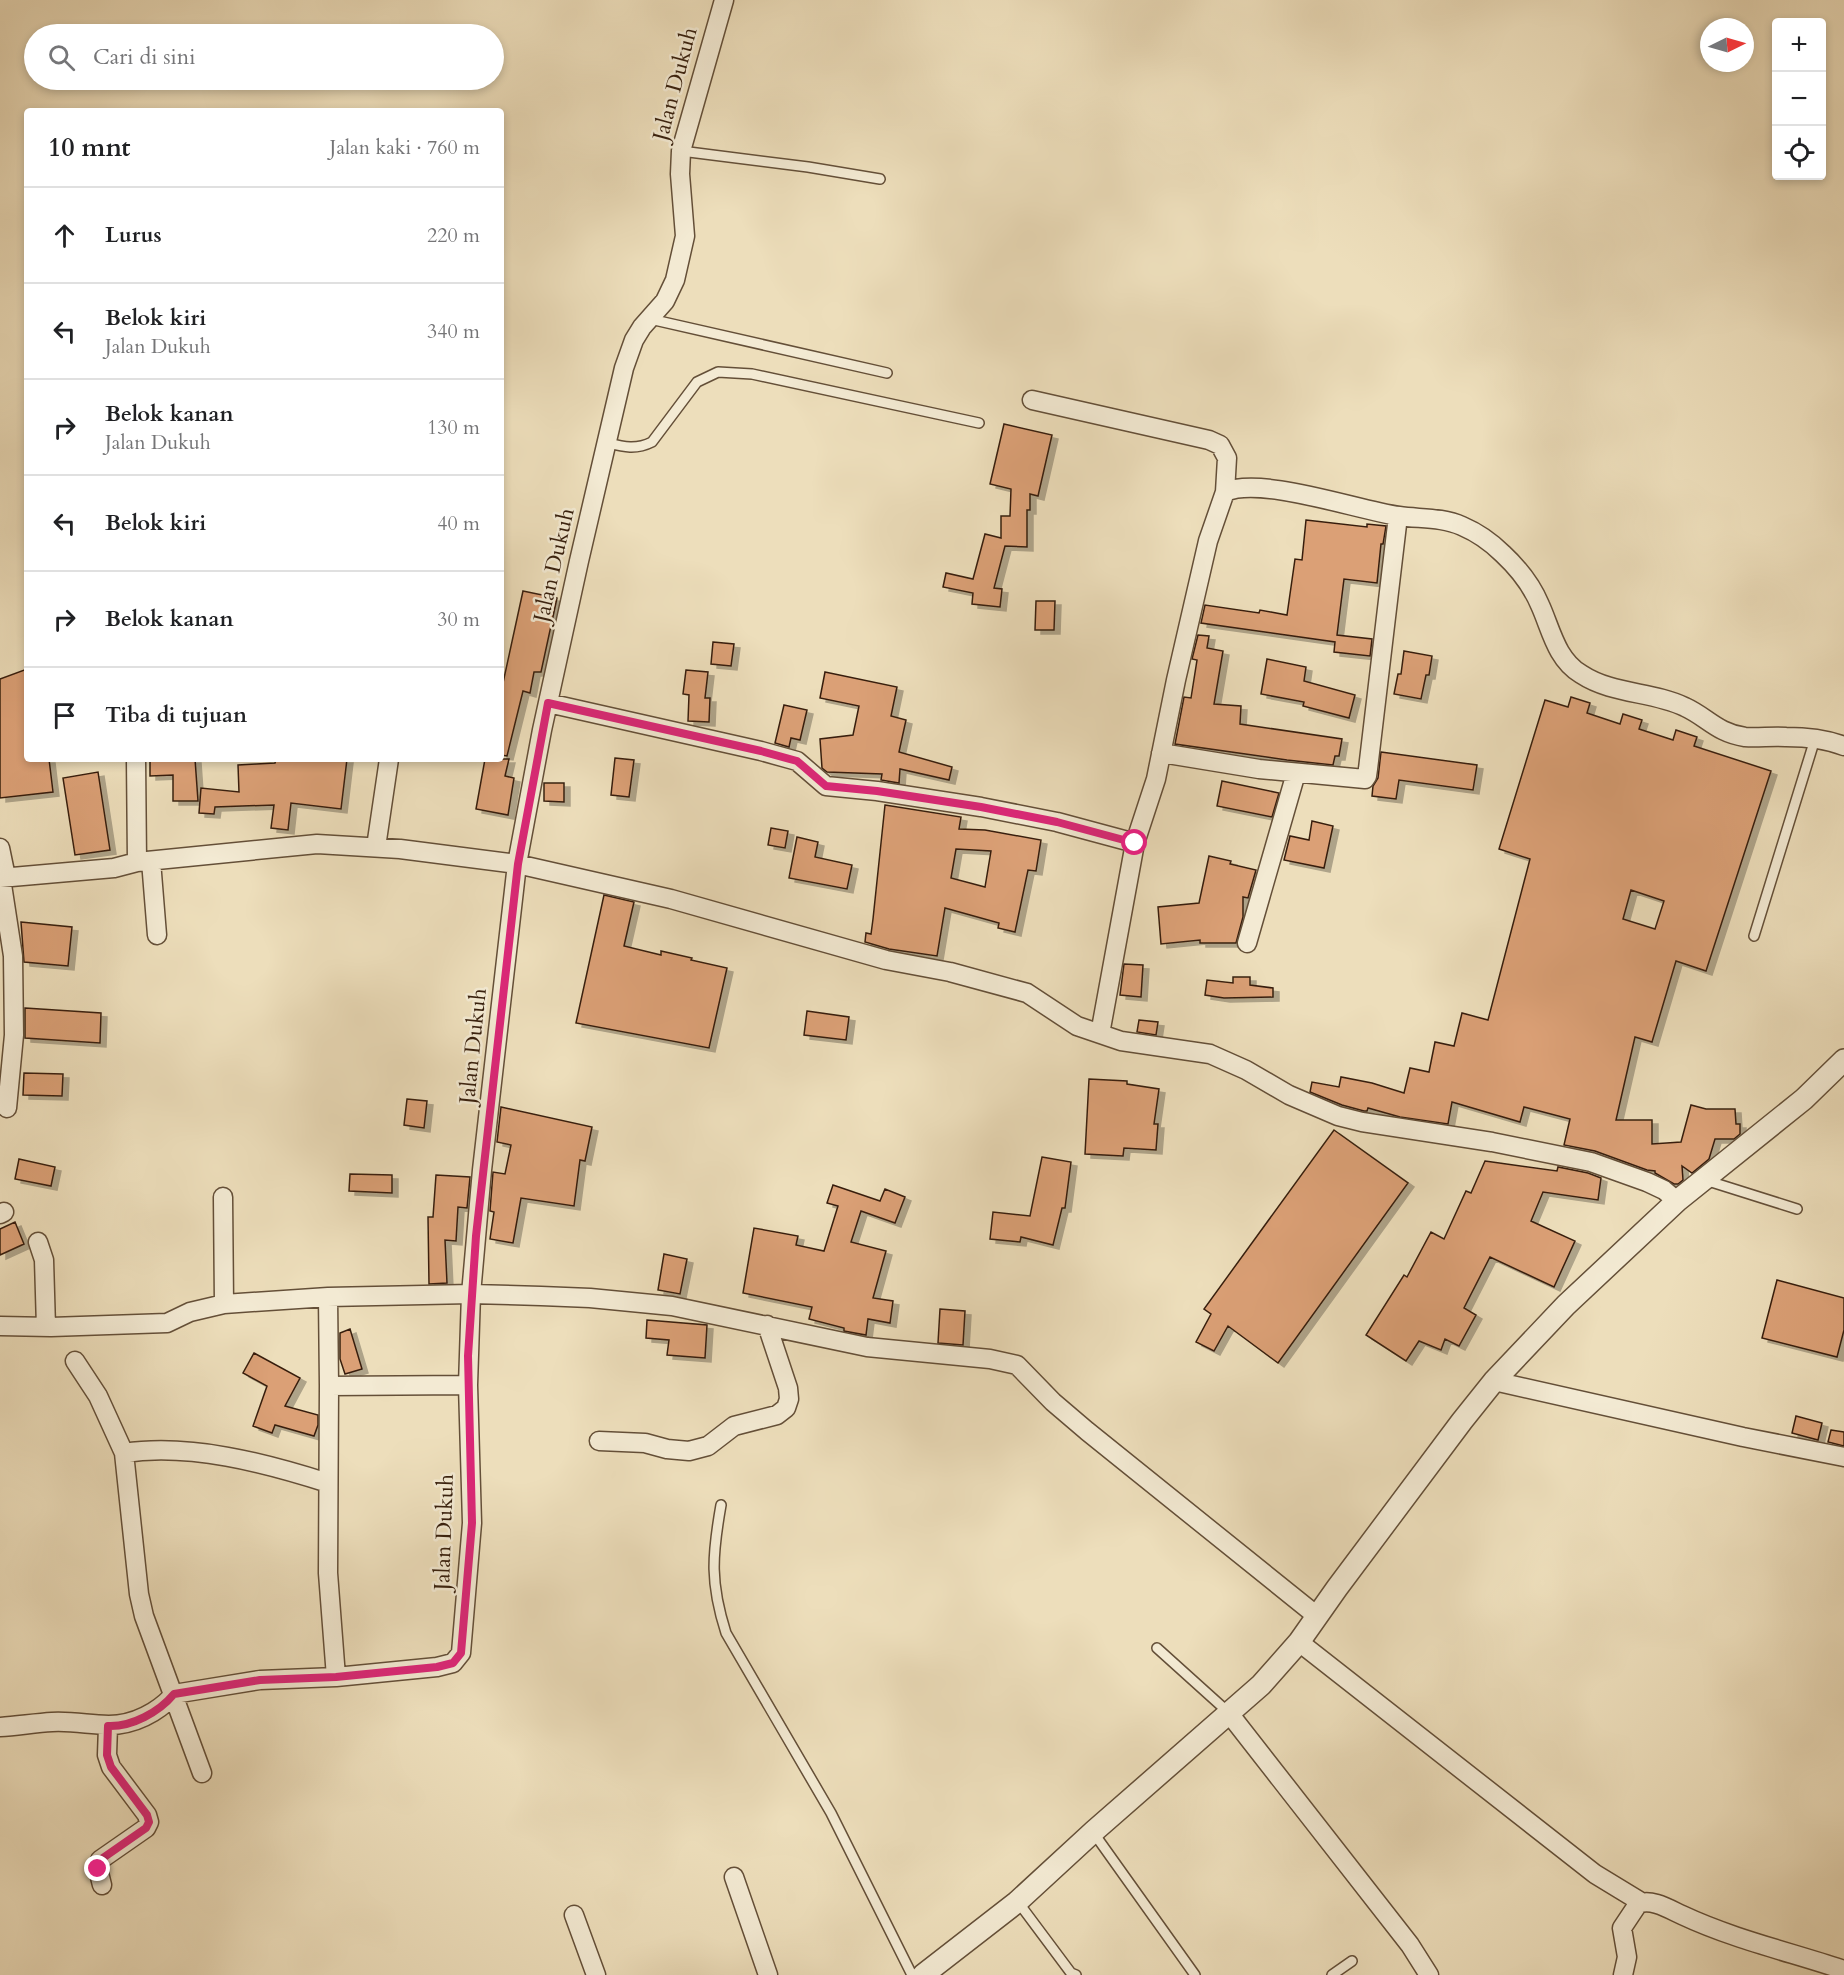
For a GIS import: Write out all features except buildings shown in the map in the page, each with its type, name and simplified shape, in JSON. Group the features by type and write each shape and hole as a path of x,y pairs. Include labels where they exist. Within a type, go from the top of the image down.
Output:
{"street":[{"name":"Jalan Dukuh","path":"0,1727 53,1722 115,1726 135,1721 166,1703 174,1694 260,1680 336,1677 437,1667 453,1663 461,1653 472,1523 468,1385 471,1294 482,1170 518,864 548,703 624,368 634,340 642,327 665,301 670,291 682,252 685,236 680,174 681,152 724,0"},
{"path":"1032,400 1209,440 1220,445 1227,458 1225,492 1208,541 1156,778 1135,843 1100,1034"},
{"path":"1225,492 1243,487 1277,490 1398,516 1447,521 1462,526 1503,553 1530,585 1541,605 1556,646 1569,665 1581,674 1603,685 1683,706 1705,721 1727,732 1745,737 1815,739 1844,746"},
{"path":"1161,753 1259,769 1362,780 1367,776 1398,516"},
{"path":"548,703 797,761 826,786 877,791 981,807 1057,822 1135,843"},
{"path":"136,762 144,862 157,935"},
{"path":"376,847 388,762"},
{"path":"1247,943 1296,773"},
{"path":"2,878 114,868 144,862 317,844 376,847 518,864 671,899 886,960 950,972 1027,993 1077,1026 1122,1041 1210,1054 1246,1070 1289,1095 1338,1116 1362,1122 1492,1142 1591,1162 1647,1182 1664,1190 1677,1201"},
{"path":"0,848 13,956 14,1035 7,1108"},
{"path":"923,1975 1017,1902 1261,1684 1299,1642 1462,1420 1494,1382 1566,1305 1677,1201 1804,1099 1844,1060"},
{"path":"222,1197 224,1304"},
{"path":"38,1242 44,1260 46,1327"},
{"path":"0,1326 46,1327 167,1323 190,1312 224,1304 328,1297 471,1294 636,1302 705,1312 867,1347 990,1359 1017,1365 1053,1402 1317,1616"},
{"path":"328,1297 328,1573 336,1677"},
{"path":"599,1441 645,1443 667,1449 688,1451 708,1446 734,1426 777,1415 786,1408 789,1399 788,1388 767,1325"},
{"path":"75,1361 98,1396 124,1453 139,1594 144,1616 202,1773"},
{"path":"1494,1382 1844,1458"},
{"path":"329,1386 468,1385"},
{"path":"124,1453 170,1450 206,1454 261,1465 328,1483"},
{"path":"1299,1642 1595,1874 1641,1902 1658,1905 1713,1928 1844,1970"},
{"path":"1228,1712 1410,1945 1429,1975"},
{"path":"102,1885 98,1869 100,1860 146,1828 149,1822 147,1815 111,1767 107,1755 108,1726"},
{"path":"734,1877 768,1975"},
{"path":"1623,1975 1627,1957 1622,1928 1624,1922 1641,1902"},
{"path":"574,1915 596,1975"}],"lane":[{"path":"681,152 808,167 880,179"},
{"path":"651,319 887,373"},
{"path":"608,443 627,448 642,447 652,442 697,382 718,372 752,374 979,423"},
{"path":"1754,936 1815,739"},
{"path":"1705,1180 1797,1209"},
{"path":"721,1505 713,1566 717,1604 726,1634 831,1814 912,1975"},
{"path":"1157,1648 1228,1712"},
{"path":"1094,1832 1195,1975"},
{"path":"1017,1902 1072,1974"},
{"path":"1332,1975 1352,1961"}],"route":[{"path":"98,1869 100,1860 146,1828 149,1822 147,1815 111,1767 107,1755 108,1726 125,1725 148,1715 166,1703 174,1694 260,1680 336,1677 437,1667 453,1663 461,1653 472,1523 468,1356 482,1170 518,864 548,703 797,761 826,786 877,791 981,807 1057,822 1135,843"}]}
